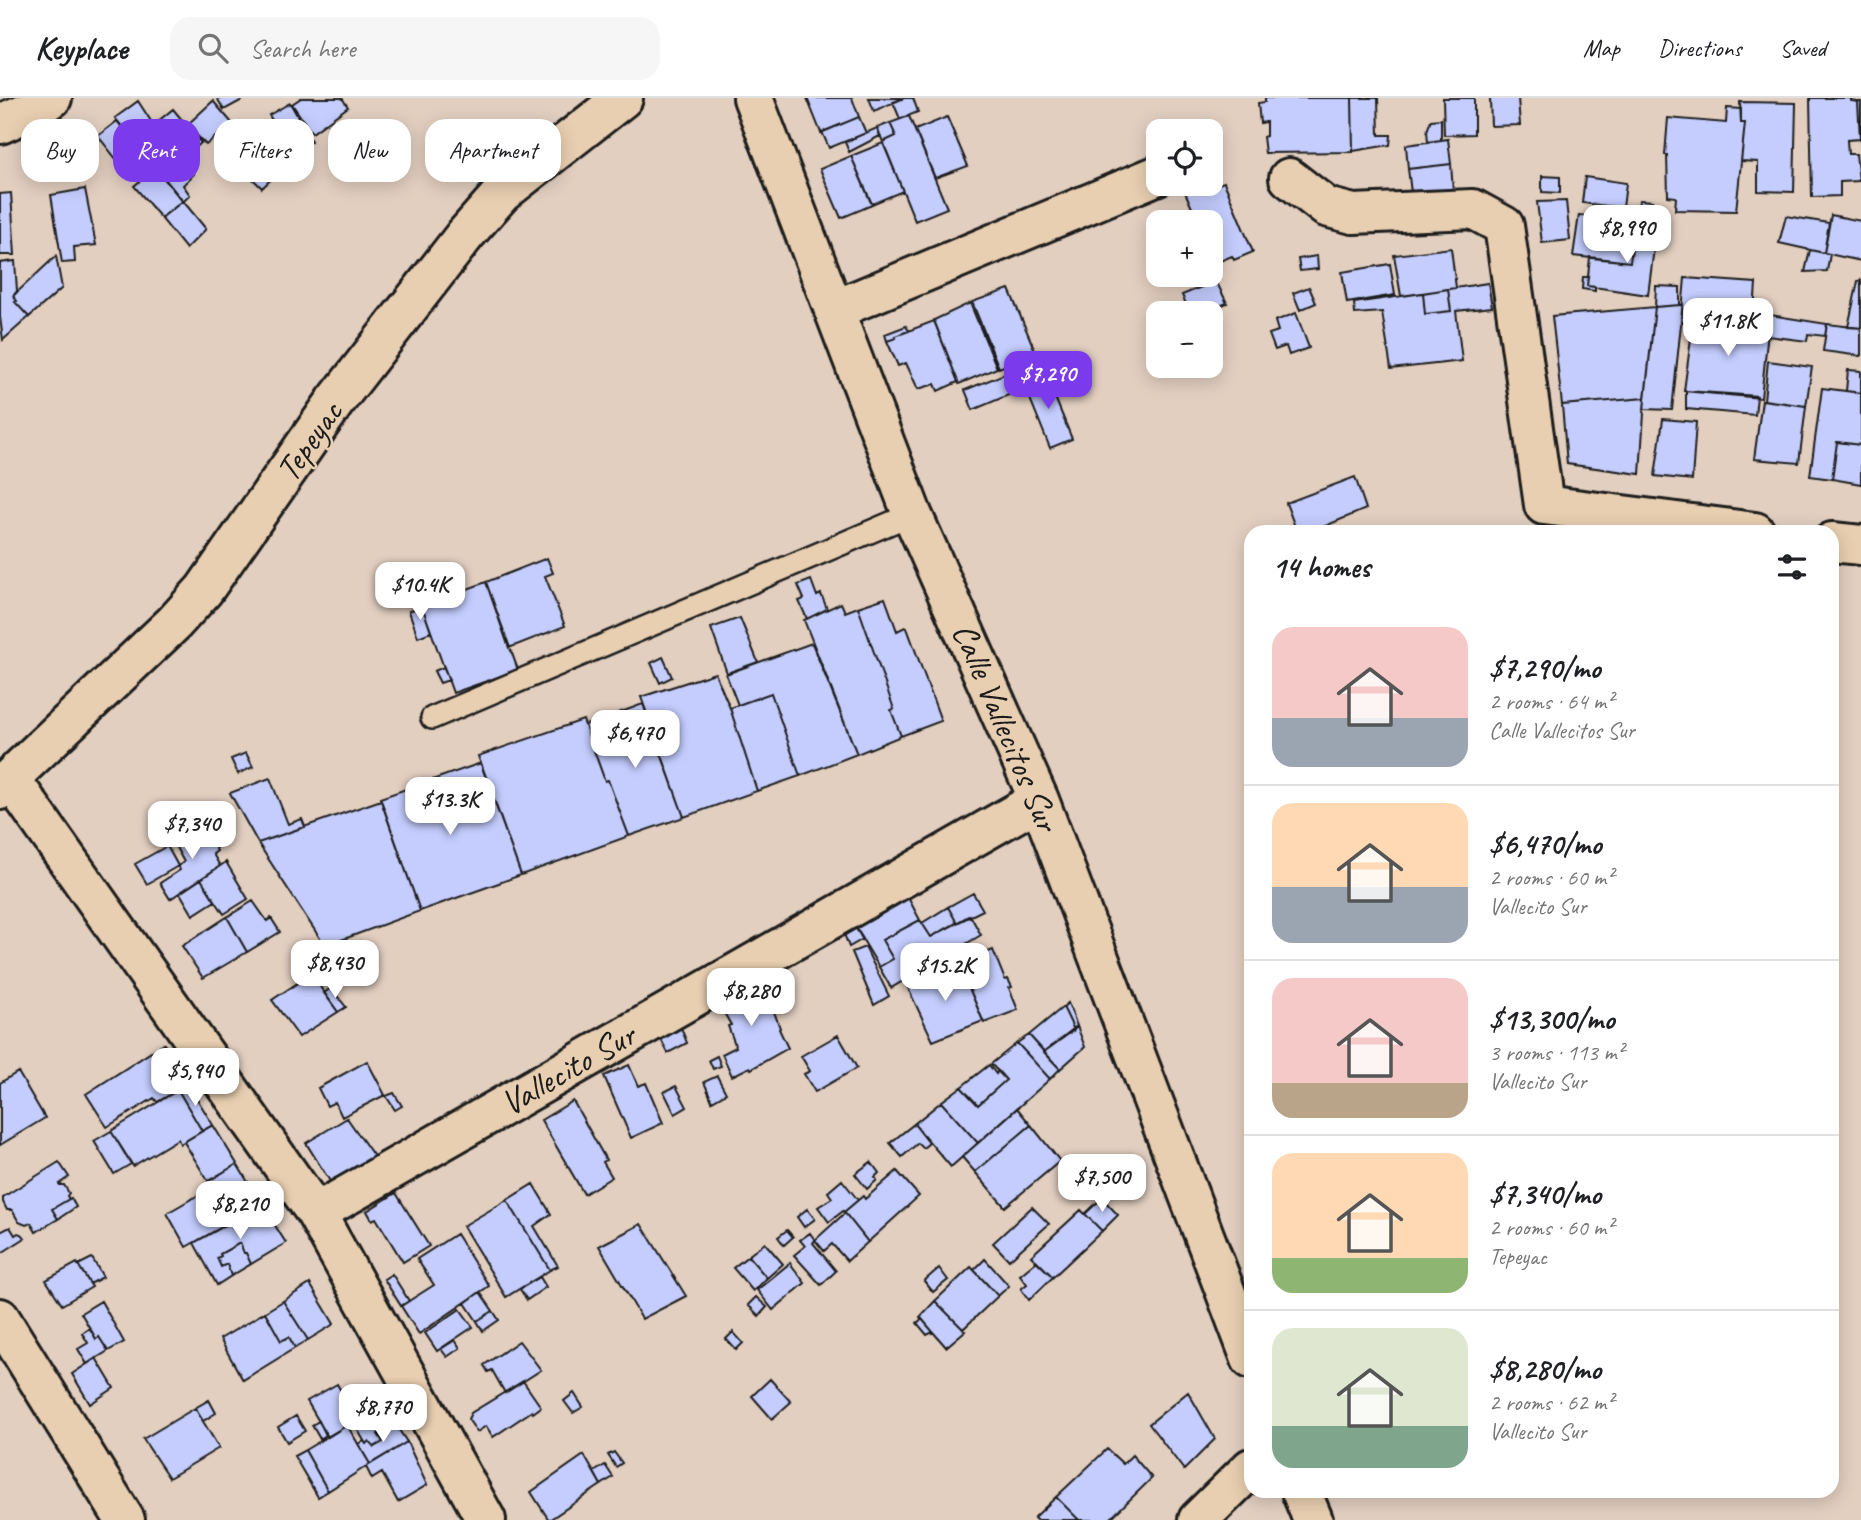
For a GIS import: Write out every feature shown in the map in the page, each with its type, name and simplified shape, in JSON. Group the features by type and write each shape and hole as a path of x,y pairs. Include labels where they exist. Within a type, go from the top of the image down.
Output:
{"street":[{"name":"Tepeyac","path":"5,784 174,623 204,590 335,402 465,235 502,193 624,98"},
{"name":"Calle Vallecitos Sur","path":"753,98 912,514 1040,800 1244,1340"},
{"path":"1289,178 1326,206 1353,214 1473,209 1504,226 1544,505 1700,525"},
{"path":"834,310 1146,180"},
{"path":"1839,543 1861,545"},
{"path":"5,784 316,1213 486,1520"},
{"name":"Vallecito Sur","path":"316,1213 1040,800"},
{"path":"0,1318 125,1520"},
{"path":"1198,1520 1244,1475"},
{"path":"1304,1498 1313,1520"}],"lane":[{"path":"432,718 912,514"}],"building":[{"path":"217,98 246,98 224,110"},
{"path":"301,98 342,98 348,107 314,132 314,119 302,119 292,104"},
{"path":"807,98 852,98 859,117 821,133"},
{"path":"869,98 904,98 874,111"},
{"path":"913,98 918,112 900,119 893,102"},
{"path":"1265,98 1352,98 1353,152 1265,153 1263,137 1266,136 1266,122 1260,123 1258,103 1265,102"},
{"path":"1352,98 1378,98 1379,135 1391,135 1390,145 1353,151"},
{"path":"1443,98 1474,98 1474,134 1444,135"},
{"path":"1490,98 1518,98 1520,125 1491,126"},
{"path":"1810,98 1851,98 1851,101 1858,102 1860,139 1847,140 1848,154 1856,154 1859,181 1840,182 1840,196 1812,197"},
{"path":"138,101 150,119 116,119"},
{"path":"213,101 229,119 214,119 214,138 206,145 200,139 200,119 194,119"},
{"path":"1740,102 1796,103 1794,192 1758,191 1758,162 1741,161 1745,123 1741,123"},
{"path":"1858,102 1861,102 1861,145 1860,139"},
{"path":"290,103 299,119 271,119 269,115"},
{"path":"1727,108 1741,109 1741,123 1745,123 1736,211 1675,210 1676,197 1668,196 1665,155 1668,118 1726,123"},
{"path":"173,109 181,119 161,119"},
{"path":"909,116 947,208 915,221 883,142 896,136 890,123"},
{"path":"859,117 866,133 829,148 822,132"},
{"path":"947,117 968,166 935,178 915,130"},
{"path":"1441,119 1441,140 1428,142 1427,131 1431,120"},
{"path":"890,123 896,136 883,142 877,128"},
{"path":"113,124 113,155 99,137"},
{"path":"877,128 880,136 849,152 845,142"},
{"path":"1448,139 1451,164 1408,169 1406,145"},
{"path":"883,143 903,191 872,204 851,156"},
{"path":"851,156 872,205 841,218 820,169"},
{"path":"1451,164 1454,204 1412,200 1408,169"},
{"path":"1542,176 1560,177 1560,193 1542,192"},
{"path":"1585,177 1626,183 1623,208 1582,203"},
{"path":"139,182 167,182 183,201 161,218 134,186"},
{"path":"167,182 186,182 183,185 190,195 183,202"},
{"path":"256,182 268,182 262,188"},
{"path":"1223,182 1253,252 1234,260 1232,256 1223,260 1223,210 1193,210 1187,196 1223,196"},
{"path":"85,189 96,245 74,247 75,262 62,263 51,195"},
{"path":"11,193 15,255 0,255 0,194"},
{"path":"1639,200 1652,201 1651,213 1638,212"},
{"path":"183,201 206,229 186,249 161,218"},
{"path":"1566,201 1570,240 1542,243 1537,202"},
{"path":"1579,215 1636,222 1630,262 1573,256"},
{"path":"1831,215 1861,221 1861,261 1824,253"},
{"path":"1786,216 1829,223 1824,253 1779,243"},
{"path":"1636,222 1657,224 1648,295 1587,286 1590,257 1630,262"},
{"path":"1451,248 1456,288 1401,296 1394,255"},
{"path":"1810,250 1830,254 1827,271 1805,272"},
{"path":"56,256 62,288 29,317 13,296"},
{"path":"1317,256 1318,269 1300,271 1298,259"},
{"path":"15,261 17,291 13,296 29,317 3,340 0,317 0,263"},
{"path":"1390,264 1395,295 1347,303 1342,272"},
{"path":"1583,277 1588,277 1587,286 1595,287 1595,291 1582,289"},
{"path":"1685,278 1756,283 1753,327 1681,322"},
{"path":"1861,280 1861,328 1848,327 1858,281"},
{"path":"1488,283 1492,307 1456,311 1462,361 1391,369 1382,312 1355,314 1354,303 1423,293 1425,314 1451,311 1448,289"},
{"path":"1656,286 1680,287 1680,305 1655,307"},
{"path":"1201,287 1219,287 1227,303 1185,301 1182,295"},
{"path":"1309,287 1316,303 1300,310 1293,293"},
{"path":"1009,289 1036,353 999,368 972,302"},
{"path":"1448,289 1451,311 1425,314 1423,293"},
{"path":"970,303 997,368 959,384 934,320"},
{"path":"1683,305 1672,410 1644,409 1655,307"},
{"path":"1655,307 1645,398 1562,405 1552,316"},
{"path":"1754,311 1770,312 1761,398 1684,391 1693,323 1753,327"},
{"path":"1296,313 1309,348 1289,355 1286,346 1275,350 1269,334 1278,331 1275,321"},
{"path":"1770,315 1827,324 1825,336 1808,334 1807,341 1767,336"},
{"path":"934,321 958,382 938,391 935,384 918,389 906,363 898,366 887,341"},
{"path":"1827,324 1861,328 1861,356 1823,351"},
{"path":"906,326 909,331 887,341 885,334"},
{"path":"1768,361 1812,367 1806,406 1764,400"},
{"path":"1848,370 1861,371 1861,393 1846,391"},
{"path":"1009,372 1018,391 973,410 965,390"},
{"path":"1045,373 1072,439 1050,448 1027,391 1032,389 1028,380"},
{"path":"1822,388 1861,393 1861,445 1837,442 1832,479 1810,476"},
{"path":"1686,391 1757,396 1755,415 1686,409"},
{"path":"1645,398 1640,474 1567,464 1562,405"},
{"path":"1762,400 1806,406 1799,463 1754,459"},
{"path":"1663,419 1696,422 1692,480 1655,476"},
{"path":"1837,442 1861,445 1861,484 1832,479"},
{"path":"1355,477 1366,509 1328,525 1294,525 1286,503"},
{"path":"547,558 553,573 545,576 565,626 509,648 486,582"},
{"path":"811,580 817,596 821,594 827,609 807,619 799,601 804,599 798,585"},
{"path":"486,582 518,670 453,693 422,606"},
{"path":"885,598 897,631 907,628 941,721 901,736 858,607"},
{"path":"841,603 845,612 858,607 901,736 857,754 804,620"},
{"path":"422,606 431,632 418,637 409,611"},
{"path":"740,618 758,662 727,673 711,628"},
{"path":"812,643 857,754 800,776 771,693 738,705 726,674"},
{"path":"663,657 672,677 660,683 651,663"},
{"path":"444,667 449,680 440,683 434,671"},
{"path":"715,673 730,708 757,791 684,817 641,697"},
{"path":"771,693 800,776 757,791 730,708"},
{"path":"643,704 684,817 629,836 585,725"},
{"path":"583,720 629,836 521,875 478,756"},
{"path":"246,753 253,767 238,774 231,759"},
{"path":"481,763 521,875 420,911 380,798"},
{"path":"270,778 288,824 302,819 305,827 258,843 230,793"},
{"path":"381,800 420,911 325,946 258,843"},
{"path":"202,825 217,851 213,854 220,866 170,899 160,883 180,870 178,866 184,862 173,842"},
{"path":"167,846 178,866 147,884 135,864"},
{"path":"226,862 248,899 224,914 201,879"},
{"path":"201,879 215,901 193,915 180,893"},
{"path":"904,890 920,920 882,940 893,959 879,967 851,920"},
{"path":"973,893 983,910 957,923 948,907"},
{"path":"253,901 267,921 271,918 280,932 247,952 227,917"},
{"path":"948,907 957,923 931,937 922,923"},
{"path":"970,915 981,935 891,988 879,967 893,959 882,940 920,920 931,937"},
{"path":"227,917 247,952 203,978 182,946"},
{"path":"851,920 863,939 849,947 841,926"},
{"path":"865,947 889,996 874,1005 852,952"},
{"path":"993,950 1005,980 1008,979 1012,987 1009,988 1018,1010 984,1023 959,964"},
{"path":"959,964 983,1021 933,1041 907,986"},
{"path":"311,974 338,1012 299,1037 272,1000"},
{"path":"757,980 770,1001 788,1048 751,1069 750,1067 732,1076 722,1054 736,1047 728,1026 731,1025 715,997"},
{"path":"331,988 346,1007 338,1012 324,993"},
{"path":"1068,1003 1077,1026 1074,1030 1063,1007"},
{"path":"1063,1007 1074,1030 1044,1052 1029,1035"},
{"path":"678,1020 687,1043 668,1053 657,1032"},
{"path":"1077,1026 1085,1047 1060,1069 1044,1052"},
{"path":"838,1035 857,1068 815,1092 804,1074 810,1071 801,1056"},
{"path":"1029,1035 1060,1069 1050,1079 1017,1043"},
{"path":"1017,1043 1050,1079 978,1143 941,1102 961,1087 978,1105 1006,1080 991,1064"},
{"path":"164,1044 188,1084 180,1089 156,1049"},
{"path":"156,1049 180,1089 157,1102 154,1098 107,1127 86,1094"},
{"path":"717,1056 721,1066 713,1069 709,1060"},
{"path":"367,1061 385,1095 342,1117 335,1102 327,1106 318,1088"},
{"path":"629,1065 638,1086 646,1083 663,1123 631,1138 604,1076"},
{"path":"989,1065 996,1074 998,1071 1006,1080 978,1105 961,1087"},
{"path":"18,1072 45,1118 0,1145 0,1083"},
{"path":"717,1076 726,1093 712,1101 704,1082"},
{"path":"188,1084 213,1125 202,1131 178,1090"},
{"path":"676,1086 687,1107 675,1114 664,1092"},
{"path":"178,1090 202,1131 180,1144 178,1139 133,1166 111,1131"},
{"path":"394,1093 402,1106 395,1110 386,1096"},
{"path":"573,1101 606,1160 603,1162 612,1177 584,1194 541,1120"},
{"path":"941,1102 978,1143 951,1167 914,1124"},
{"path":"1017,1108 1031,1125 975,1172 962,1157"},
{"path":"347,1118 375,1158 331,1183 306,1143"},
{"path":"914,1124 929,1143 923,1148 918,1143 902,1157 890,1143"},
{"path":"213,1125 237,1164 208,1181 184,1142"},
{"path":"1031,1125 1060,1161 1005,1207 975,1172"},
{"path":"111,1131 131,1164 114,1174 94,1141"},
{"path":"59,1162 69,1177 59,1184 64,1185 69,1199 52,1209 58,1219 36,1232 31,1223 26,1225 19,1222 12,1210 7,1210 3,1197"},
{"path":"871,1162 879,1173 875,1177 877,1180 867,1189 855,1174"},
{"path":"237,1164 262,1205 227,1224 204,1184"},
{"path":"897,1171 919,1196 868,1242 844,1212 863,1196 865,1199"},
{"path":"842,1180 858,1200 829,1222 818,1207 832,1198 828,1192"},
{"path":"533,1184 551,1214 534,1226 558,1266 550,1270 507,1200"},
{"path":"207,1190 227,1224 186,1247 167,1213"},
{"path":"396,1193 429,1246 403,1262 376,1218 372,1220 367,1211"},
{"path":"71,1198 76,1207 58,1219 52,1209"},
{"path":"1102,1198 1118,1215 1102,1231 1085,1214"},
{"path":"507,1200 550,1270 506,1297 463,1226"},
{"path":"262,1205 286,1243 251,1264 240,1243 220,1254 217,1258 221,1267 227,1264 231,1276 217,1285 194,1243"},
{"path":"1032,1207 1049,1224 1009,1260 993,1243"},
{"path":"807,1209 815,1219 804,1227 797,1217"},
{"path":"1081,1210 1102,1231 1053,1277 1031,1256"},
{"path":"845,1213 868,1242 847,1261 832,1244 824,1251 815,1240"},
{"path":"641,1224 686,1296 642,1319 599,1246"},
{"path":"10,1227 15,1235 18,1233 25,1238 0,1254 0,1232"},
{"path":"787,1230 793,1237 784,1245 778,1237"},
{"path":"810,1233 815,1240 813,1243 836,1271 821,1285 794,1255 805,1246 800,1240"},
{"path":"456,1234 489,1286 419,1334 401,1306 434,1285 417,1259"},
{"path":"240,1243 251,1264 231,1276 227,1264 221,1267 217,1258"},
{"path":"765,1243 783,1264 767,1278 748,1256"},
{"path":"748,1256 767,1278 753,1291 733,1268"},
{"path":"92,1258 103,1277 90,1284 78,1265"},
{"path":"985,1259 1009,1286 998,1296 974,1270"},
{"path":"1037,1261 1053,1277 1029,1300 1021,1289 1027,1284 1020,1275"},
{"path":"77,1263 92,1287 62,1305 46,1280"},
{"path":"790,1263 805,1283 773,1310 757,1290"},
{"path":"971,1267 998,1296 963,1329 935,1301"},
{"path":"939,1268 948,1280 933,1292 924,1281"},
{"path":"392,1274 409,1301 401,1306 384,1279"},
{"path":"540,1277 546,1287 527,1300 520,1289"},
{"path":"310,1284 334,1324 308,1340 283,1301"},
{"path":"480,1292 493,1311 477,1321 465,1303"},
{"path":"756,1297 767,1307 759,1316 748,1305"},
{"path":"101,1301 124,1342 108,1351 99,1337 96,1339 81,1313"},
{"path":"283,1301 308,1340 295,1348 289,1337 281,1341 265,1312"},
{"path":"935,1301 965,1331 946,1347 920,1317"},
{"path":"460,1309 473,1327 437,1351 425,1333"},
{"path":"493,1311 499,1320 483,1331 477,1321"},
{"path":"265,1312 281,1341 289,1337 295,1348 243,1380 220,1339"},
{"path":"922,1319 933,1332 927,1335 917,1323"},
{"path":"90,1328 108,1351 87,1364 78,1349 88,1343 82,1333"},
{"path":"733,1332 743,1343 736,1350 726,1339"},
{"path":"455,1340 460,1348 447,1357 441,1349"},
{"path":"519,1341 541,1370 505,1393 492,1370 488,1372 484,1365"},
{"path":"96,1358 114,1388 90,1404 72,1374"},
{"path":"770,1379 791,1402 772,1419 752,1396"},
{"path":"523,1381 541,1407 493,1437 486,1426 477,1432 468,1419 471,1413"},
{"path":"337,1384 357,1419 328,1437 307,1401"},
{"path":"1188,1392 1215,1439 1184,1470 1149,1424"},
{"path":"574,1393 583,1407 573,1413 564,1401"},
{"path":"209,1400 216,1413 203,1421 195,1408"},
{"path":"383,1403 395,1424 378,1434 383,1442 374,1447 369,1441 366,1444 353,1422"},
{"path":"195,1408 219,1448 169,1478 143,1439"},
{"path":"296,1416 305,1431 287,1442 278,1427"},
{"path":"319,1421 326,1435 320,1439 312,1425"},
{"path":"395,1424 407,1442 370,1464 358,1444 364,1441 366,1444 369,1441 374,1447 383,1442 378,1434"},
{"path":"347,1425 370,1464 328,1491 305,1450"},
{"path":"407,1442 427,1485 398,1502 382,1473 372,1479 366,1467"},
{"path":"1107,1449 1123,1464 1132,1455 1152,1478 1109,1520 1079,1520 1056,1497"},
{"path":"305,1450 328,1491 318,1497 294,1456"},
{"path":"614,1452 622,1463 616,1467 608,1455"},
{"path":"584,1455 601,1485 549,1520 531,1492"},
{"path":"605,1465 613,1477 601,1485 594,1472"},
{"path":"1056,1497 1079,1520 1034,1518"}]}
